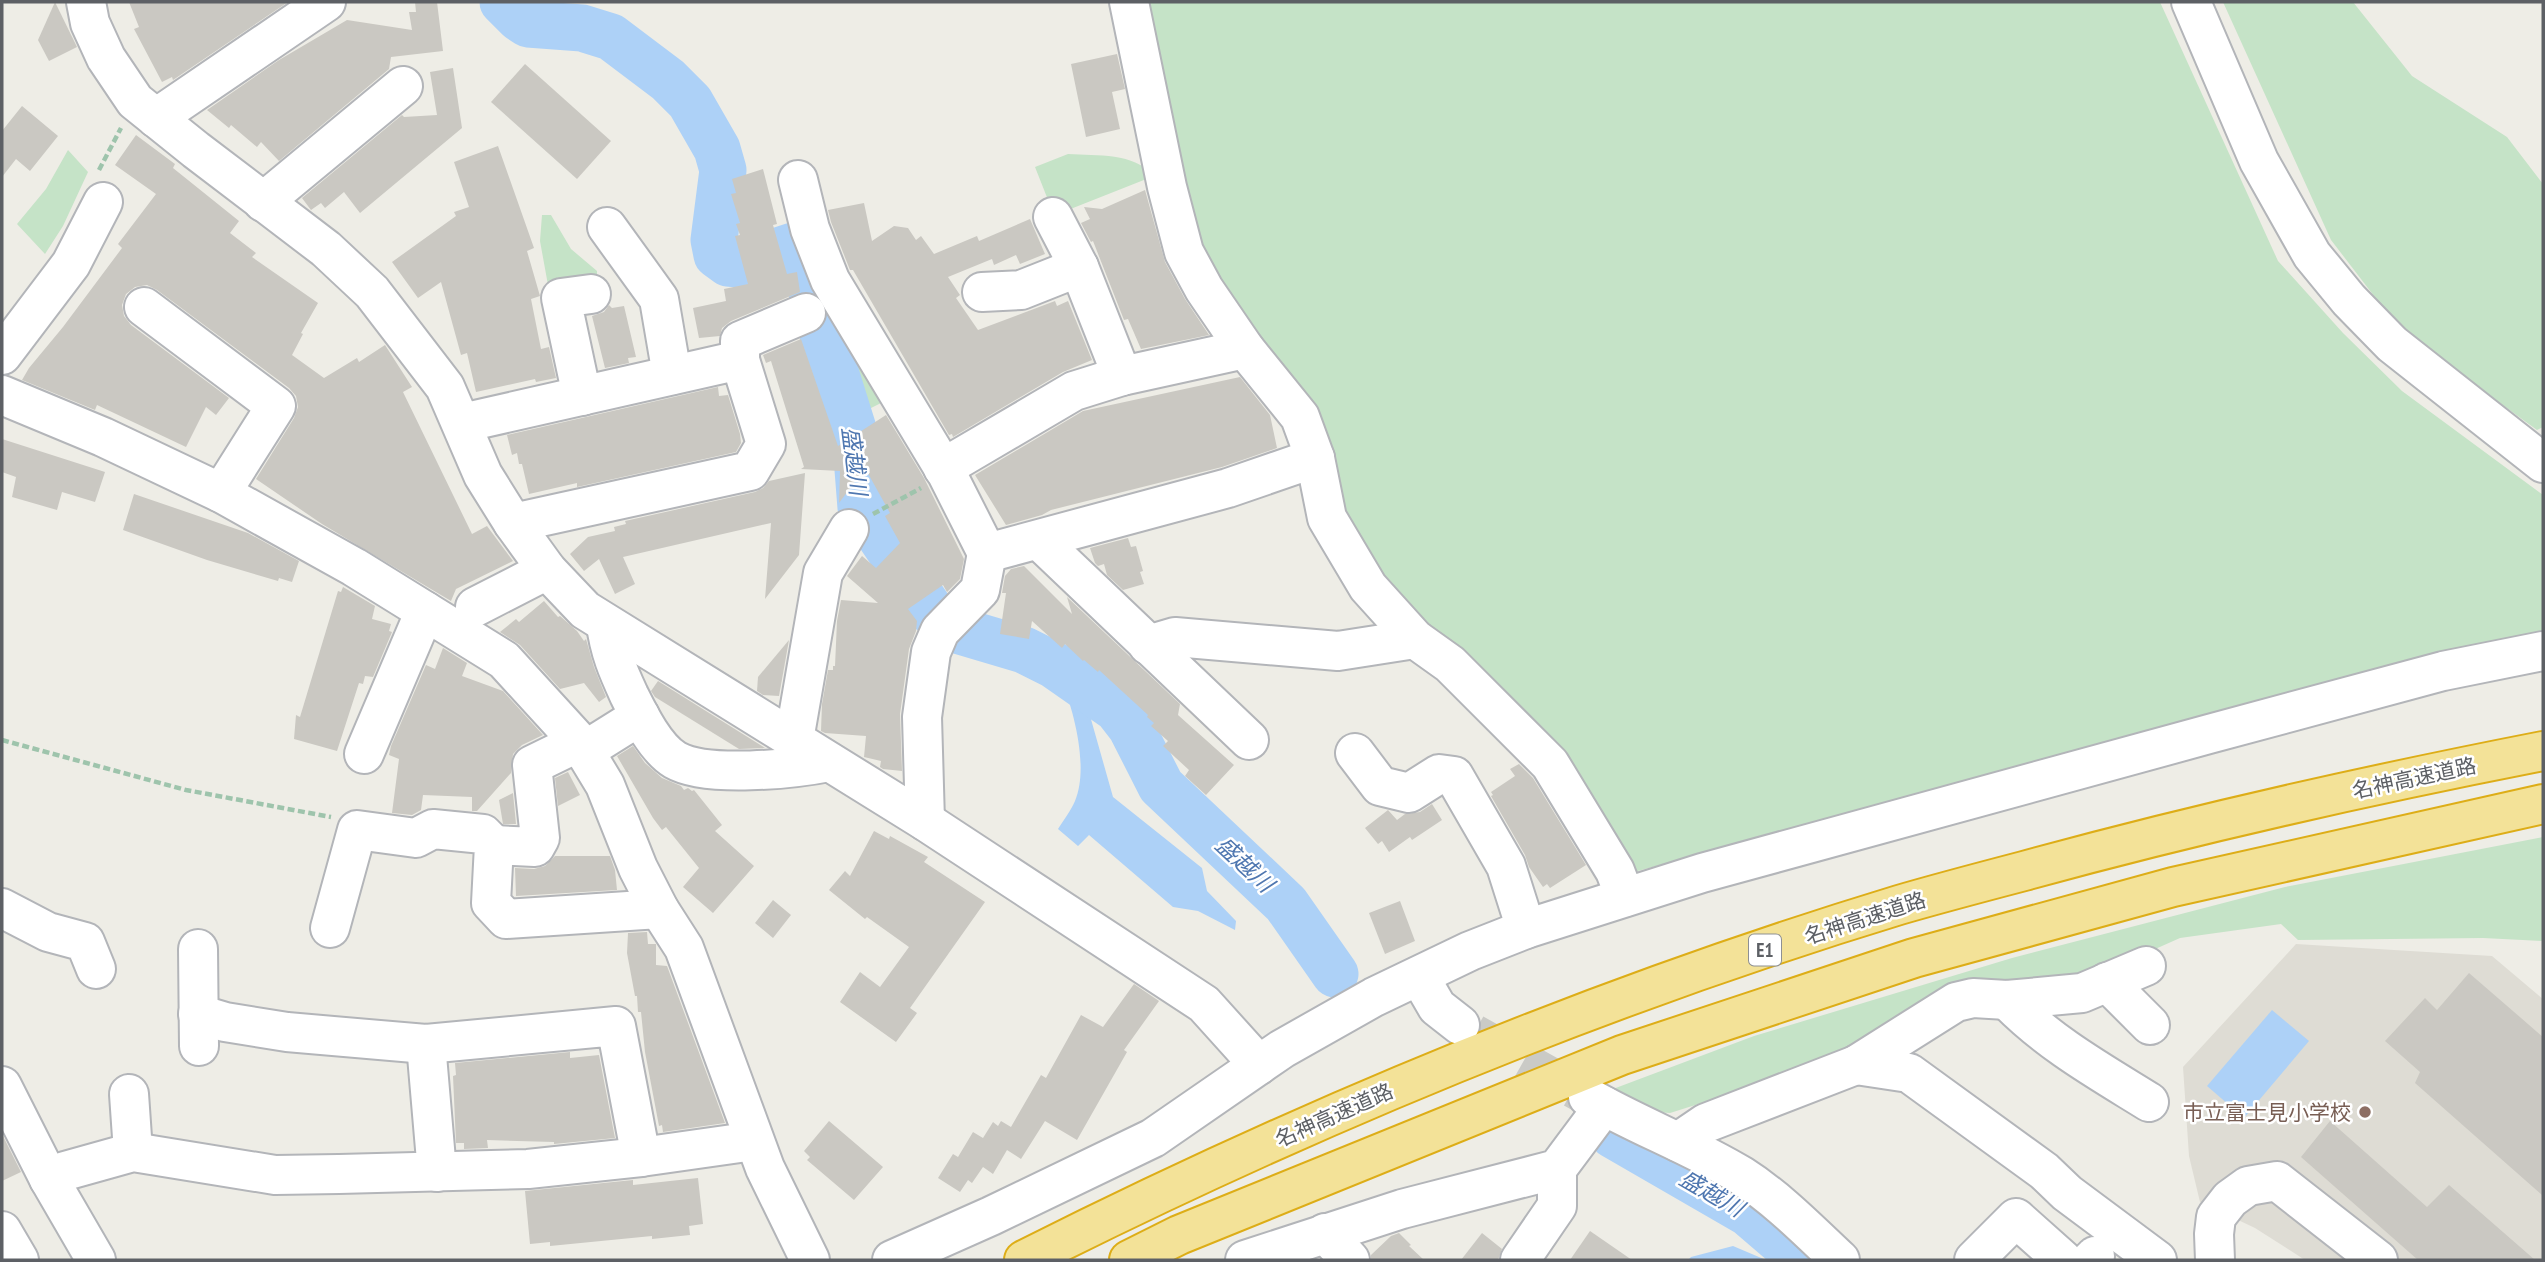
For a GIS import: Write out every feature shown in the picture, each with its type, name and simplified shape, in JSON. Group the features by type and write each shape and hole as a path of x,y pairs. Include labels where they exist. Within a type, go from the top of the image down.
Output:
{"highway":[{"name":"名神高速道路","path":"1024,1260 1157,1193 1363,1100 1609,1002 1900,905 2160,834 2543,751"},
{"path":"1129,1260 1179,1235 1622,1055 1914,958 2173,887 2543,804"}],"street":[{"path":"86,2 90,23 106,58 135,101 141,119 263,202 326,249 372,292 445,387 483,475 513,523 547,570 585,610 925,821 1204,1004 1259,1065"},
{"path":"141,119 326,2"},
{"path":"1129,2 1167,187 1184,252 1203,289 1245,349 1300,417 1315,458 1327,518 1367,587 1415,639 1450,664 1550,764 1615,871 1625,897"},
{"path":"2191,2 2259,161 2312,255 2348,300 2392,344 2543,463"},
{"path":"263,202 403,86"},
{"path":"799,180 810,229 830,280 945,471 987,552 980,590 947,622 931,652 922,717 925,821"},
{"path":"2,355 71,264 100,187"},
{"path":"1053,217 1079,267 1122,376"},
{"path":"607,227 659,299 672,375"},
{"path":"982,292 1021,290 1079,267"},
{"path":"582,396 561,298 592,293"},
{"path":"144,307 276,406 221,493"},
{"path":"513,523 750,471 766,444 740,360 740,341 806,313"},
{"path":"945,471 1074,391 1122,376 1245,349"},
{"path":"462,423 740,360"},
{"path":"2,395 221,493 354,567 504,660 582,747 605,785 638,868 659,909 684,948 754,1141 810,1260"},
{"path":"987,552 1228,488 1315,458"},
{"path":"794,740 823,573 863,520"},
{"path":"1039,540 1249,740"},
{"path":"475,607 547,570"},
{"path":"364,754 425,611"},
{"path":"607,624 608,646 613,661 640,716 655,740 676,760 707,769 773,770 829,762"},
{"path":"1148,645 1175,638 1338,651 1415,639"},
{"path":"891,1260 991,1216 1153,1138 1282,1049 1363,1003 1526,929 1715,870 2339,699 2443,671 2543,651"},
{"path":"330,928 357,830 416,838 433,829 483,834 494,845 535,847 540,838 532,765 582,747 640,716"},
{"path":"1354,753 1380,786 1409,793 1439,774 1454,776 1506,866 1526,929"},
{"path":"494,845 491,904 506,919 659,909"},
{"path":"2,908 48,932 85,942 96,969"},
{"path":"198,949 199,1030 225,1022 287,1032 426,1044 616,1026 640,1157"},
{"path":"1678,1142 1706,1123 1856,1065 1956,1002 1973,998 2007,1000 2082,993 2146,966"},
{"path":"1419,976 1437,1007 1460,1025"},
{"path":"2107,982 2150,1025"},
{"path":"2007,1000 2031,1024 2074,1057 2149,1102"},
{"path":"426,1044 437,1172"},
{"path":"1856,1065 1909,1073 2044,1171 2067,1193 2157,1260"},
{"path":"2,1086 49,1179 96,1260"},
{"path":"129,1094 133,1152"},
{"path":"1520,1260 1557,1206 1557,1169 1596,1102 1744,1178 1790,1214 1840,1260"},
{"path":"49,1179 65,1171 133,1152 275,1175 528,1169 754,1141"},
{"path":"1245,1260 1402,1209 1557,1169"},
{"path":"2215,1260 2216,1217 2230,1199 2248,1186 2277,1181 2378,1260"},
{"path":"1974,1260 2016,1218 2083,1259"},
{"path":"2,1231 19,1260"},
{"path":"1325,1233 1350,1260"}],"path":[{"path":"100,187 141,119"},
{"path":"863,520 945,471"},
{"path":"2,740 186,790 340,819 357,830"}],"shaded area":[{"name":"市立富士見小学校","path":"2296,944 2492,956 2543,999 2543,1260 2305,1260 2255,1228 2200,1202 2189,1156 2183,1067"}],"green space":[{"path":"1137,2 2160,2 2278,261 2343,333 2402,391 2543,495 2543,631 1630,873 1354,539 1191,237"},
{"path":"2223,2 2353,2 2412,76 2507,137 2543,184 2543,427 2537,430 2401,331 2331,240"},
{"path":"68,150 88,172 63,226 45,254 17,224 46,189"},
{"path":"1068,154 1125,159 1146,168 1154,176 1068,210 1052,210 1035,167"},
{"path":"542,215 551,215 571,249 597,271 597,277 548,285 540,241"},
{"path":"818,282 889,399 869,409 836,348"},
{"path":"2543,837 2543,941 2483,938 2298,940 2281,924 2180,938 2072,986 1670,1113 1642,1111 1613,1089 1754,1036 2012,958 2285,887"}],"water":[{"path":"1061,679 1083,691 1113,797 1202,868 1207,891 1236,921 1235,930 1198,911 1173,907 1089,835 1078,846 1058,829 1075,801 1081,773 1075,723"},
{"path":"2272,1010 2309,1041 2244,1118 2207,1086"},
{"path":"1733,1246 1766,1260 1688,1260 1691,1257"}],"building":[{"path":"55,2 77,47 49,61 38,40"},
{"path":"129,2 288,2 173,80 172,77 162,82 134,29 139,27"},
{"path":"415,2 437,2 443,51 391,57 389,69 279,161 261,142 257,147 231,125 229,128 207,110 279,60 347,20 412,30 409,12 416,12"},
{"path":"1117,54 1125,89 1112,92 1120,129 1086,137 1071,64"},
{"path":"525,64 611,141 577,179 491,102"},
{"path":"453,68 462,128 360,213 344,192 325,208 321,203 311,210 302,198 402,115 437,115 430,72"},
{"path":"22,106 58,136 30,171 16,159 2,177 2,131"},
{"path":"136,135 175,164 173,168 239,221 230,233 256,253 252,257 318,303 292,355 324,378 357,358 359,362 385,345 412,387 403,392 472,534 487,526 513,561 456,589 451,601 322,524 256,479 294,418 298,407 296,396 289,388 147,285 135,287 126,294 122,305 124,316 131,325 229,398 216,415 206,407 186,447 97,405 95,410 22,380 122,248 118,244 156,194 115,165"},
{"path":"498,146 534,248 527,251 540,296 531,299 541,349 549,347 556,378 536,382 535,379 476,392 467,353 461,355 441,282 418,298 392,262 456,216 454,212 469,207 454,162"},
{"path":"763,169 777,224 773,225 787,274 797,272 800,292 731,321 722,328 720,336 699,338 693,308 726,301 724,289 748,284 735,236 740,235 736,224 740,223 731,194 736,193 732,179"},
{"path":"1145,190 1165,262 1209,335 1141,349 1128,319 1124,320 1093,241 1091,242 1081,223 1090,219 1084,207 1102,209"},
{"path":"864,203 872,241 894,226 908,228 916,240 921,236 934,254 977,236 979,241 1030,219 1045,254 1020,264 1016,255 994,265 992,259 948,277 960,295 956,298 978,330 1055,301 1057,306 1068,301 1092,360 1063,372 953,437 952,434 949,435 853,270 850,270 831,222 828,210"},
{"path":"609,305 612,308 624,306 636,357 628,358 629,363 605,368 592,316 604,312"},
{"path":"801,339 838,446 886,415 924,478 964,559 960,579 947,592 943,585 908,609 917,621 909,649 900,714 902,771 883,769 880,767 881,761 864,757 866,736 821,731 828,670 833,670 835,666 841,600 878,603 847,576 862,556 876,568 900,543 885,516 890,513 865,468 839,503 840,471 801,469 804,467 771,361 766,363 763,355"},
{"path":"1240,377 1270,415 1277,448 1222,467 1051,510 1006,525 975,475 1083,411"},
{"path":"718,387 719,396 728,395 740,434 741,443 736,452 577,487 577,483 529,494 522,464 519,464 517,453 512,455 507,435"},
{"path":"2,439 105,472 95,502 62,492 57,510 12,497 16,477 2,472"},
{"path":"805,473 799,555 765,599 771,523 623,557 635,584 615,594 599,559 584,571 570,554 588,537 615,531 614,527 626,524 625,521 755,492 769,481"},
{"path":"134,494 248,533 299,561 292,582 279,578 278,581 207,560 123,530"},
{"path":"1128,538 1131,547 1136,546 1144,584 1123,590 1107,575 1104,564 1098,566 1095,563 1090,548"},
{"path":"1024,566 1072,614 1067,597 1180,704 1178,715 1234,765 1206,795 1185,776 1189,770 1163,746 1168,741 1151,726 1154,723 1148,715 1099,670 1098,672 1083,661 1065,644 1062,648 1032,621 1029,639 1000,634 1006,593 1002,593 1005,576 1011,569"},
{"path":"343,587 375,606 372,619 391,624 389,631 392,632 373,677 365,676 363,684 359,683 337,751 294,739 296,715 300,717 338,591 341,592"},
{"path":"544,601 558,617 577,631 584,641 586,639 606,697 599,702 584,683 560,689 520,645 500,632 516,619 519,622"},
{"path":"789,640 779,696 763,695 757,691 758,677"},
{"path":"443,648 467,663 462,676 503,691 543,735 522,745 513,754 511,773 477,811 472,811 472,797 423,795 421,810 412,815 392,813 399,759 389,755 391,746 426,665 435,669"},
{"path":"658,681 765,748 739,749 655,697 651,691"},
{"path":"633,746 645,763 662,778 684,790 694,790 722,825 715,831 754,866 713,913 683,887 699,868 666,827 662,830 653,818 617,756"},
{"path":"1519,764 1533,778 1586,865 1550,888 1547,884 1543,887 1529,867 1525,855 1491,796 1491,792 1515,776 1510,769"},
{"path":"568,772 580,795 558,806 555,778"},
{"path":"513,793 516,824 503,824 499,800"},
{"path":"1432,804 1442,820 1389,852 1382,841 1378,844 1365,828 1388,810 1397,820 1405,814 1420,812"},
{"path":"874,831 889,839 890,836 928,857 924,862 985,902 910,1008 917,1013 896,1042 840,1002 860,972 880,987 909,947 867,917 865,919 829,890 845,871 850,876"},
{"path":"555,856 610,856 617,890 516,896 515,868 534,869 545,866"},
{"path":"773,900 791,915 773,938 755,923"},
{"path":"1400,901 1415,941 1385,954 1369,913"},
{"path":"647,932 648,944 656,944 656,965 667,966 725,1123 663,1132 662,1125 659,1126 645,1052 641,1012 638,1012 627,953 628,933"},
{"path":"2469,973 2543,1037 2543,1196 2415,1083 2420,1072 2385,1041 2425,998 2437,1010"},
{"path":"1134,984 1159,1001 1124,1050 1127,1052 1077,1140 1045,1121 1021,1159 1007,1150 993,1174 983,1167 972,1183 968,1180 960,1192 938,1178 953,1154 958,1157 973,1132 983,1138 993,1122 998,1126 1001,1121 1011,1127 1041,1075 1046,1078 1081,1015 1103,1027"},
{"path":"570,1052 570,1058 599,1055 615,1138 554,1144 487,1140 488,1148 464,1149 464,1143 456,1143 453,1076 456,1075 455,1063"},
{"path":"829,1121 883,1167 854,1200 807,1160 810,1157 804,1151"},
{"path":"2330,1121 2427,1207 2449,1185 2535,1260 2418,1260 2301,1157"},
{"path":"2,1134 21,1172 2,1181"},
{"path":"698,1178 703,1224 689,1226 690,1235 550,1246 550,1242 530,1244 525,1191 633,1180 633,1185"},
{"path":"1590,1231 1632,1260 1570,1260"},
{"path":"1399,1233 1424,1260 1371,1260 1371,1255 1391,1236"},
{"path":"1482,1233 1502,1249 1498,1260 1461,1260"}],"waterway":[{"name":"盛越川","path":"503,2 528,24 582,28 611,37 668,80 690,102 717,149 723,170 714,240 717,255 728,263 739,264 793,246 801,250 806,261 815,308 853,429 861,508 931,611 960,631 1024,650 1054,665 1117,709 1131,727 1161,786 1286,904 1335,974"},
{"path":"1068,673 1072,694"},
{"name":"盛越川","path":"1613,1135 1748,1213 1803,1260"}],"tunnel":[{"path":"1474,1033 1584,1095"}],"place":[{"name":"市立富士見小学校","path":"2365,1112"}]}
